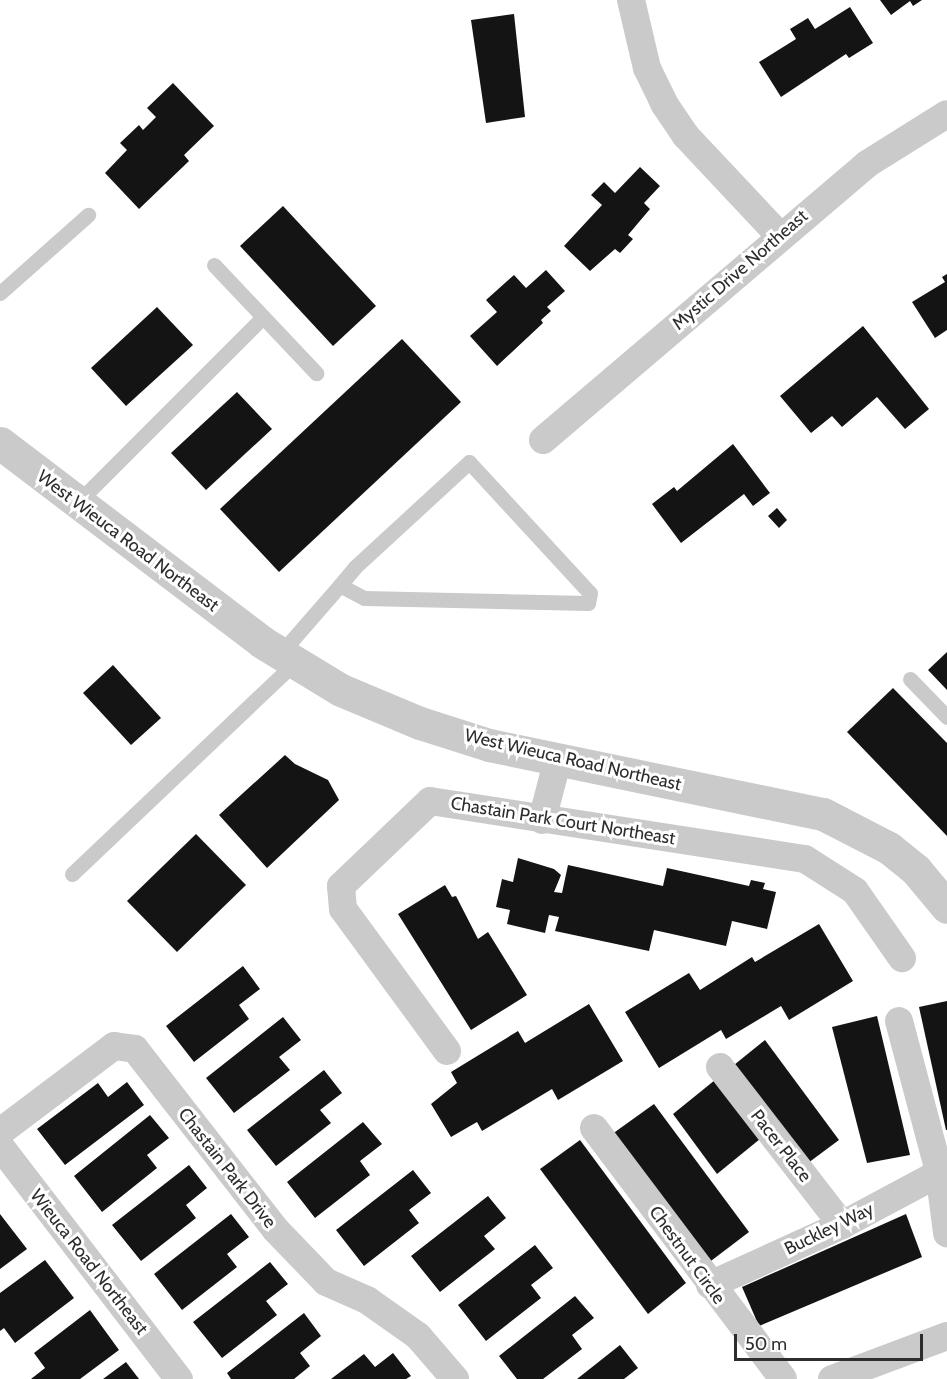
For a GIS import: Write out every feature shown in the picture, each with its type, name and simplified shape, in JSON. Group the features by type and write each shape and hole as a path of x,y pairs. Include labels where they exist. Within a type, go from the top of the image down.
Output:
{"street":[{"path":"631,0 647,68 665,105 686,136 779,235"},
{"name":"Mystic Drive Northeast","path":"543,440 779,235 867,164 947,114"},
{"name":"West Wieuca Road Northeast","path":"0,443 287,659 341,690 420,723 489,745 823,814 889,848 916,870 947,907"},
{"path":"542,820 558,759"},
{"name":"Chastain Park Court Northeast","path":"447,1051 343,909 341,886 402,823 430,801 805,859 855,891 902,958"},
{"path":"898,1021 943,1170 947,1233"},
{"name":"Chastain Park Drive","path":"0,1132 114,1046 135,1049 276,1230 326,1282 367,1300 418,1336 454,1379"},
{"name":"Pacer Place","path":"720,1067 842,1225"},
{"name":"Chestnut Circle","path":"594,1128 710,1286 783,1379"},
{"name":"Wieuca Road Northeast","path":"0,1146 179,1379"},
{"name":"Buckley Way","path":"710,1286 842,1225 943,1170"},
{"path":"832,1379 947,1336"}],"lane":[{"path":"0,293 88,215"},
{"path":"214,265 316,373"},
{"path":"77,503 263,316"},
{"path":"72,873 287,659 340,585 469,462 590,593 588,603 364,598 340,585"},
{"path":"910,679 947,717"}],"building":[{"path":"880,0 922,0 913,6 910,1 891,15"},
{"path":"850,7 873,43 849,58 846,54 781,97 759,62 796,39 790,29 808,18 815,29"},
{"path":"514,14 525,117 486,123 471,20"},
{"path":"173,83 214,126 184,155 189,161 139,209 105,173 127,150 120,143 139,125 143,130 156,117 147,108"},
{"path":"640,167 660,186 644,203 650,209 628,235 633,239 620,253 615,249 590,271 564,246 602,205 591,195 604,182 615,193"},
{"path":"283,206 376,306 333,346 240,246"},
{"path":"546,270 565,291 547,307 551,311 541,320 543,323 497,366 470,336 497,312 486,300 514,275 526,288"},
{"path":"947,274 947,330 935,338 912,302 945,282 942,277"},
{"path":"157,307 193,345 126,406 91,368"},
{"path":"863,326 929,409 905,429 877,397 842,427 832,416 811,433 780,396"},
{"path":"402,339 461,402 279,572 220,509"},
{"path":"237,392 272,429 206,490 171,453"},
{"path":"733,444 770,493 753,506 744,494 681,543 652,504 674,487 677,491"},
{"path":"777,508 787,520 779,528 768,516"},
{"path":"947,652 947,690 928,670"},
{"path":"113,665 161,718 131,745 83,693"},
{"path":"893,688 947,743 947,836 847,732"},
{"path":"285,755 295,764 328,780 339,800 267,868 219,815"},
{"path":"196,834 246,885 177,952 127,901"},
{"path":"518,858 554,869 561,875 554,892 562,893 568,865 663,886 667,868 749,886 751,880 765,883 763,889 776,892 767,929 732,921 726,946 654,930 649,951 555,931 559,917 549,915 545,933 507,924 510,910 496,907 502,879 513,882"},
{"path":"445,885 452,897 456,896 478,939 488,932 527,995 471,1030 398,914"},
{"path":"819,924 853,981 789,1020 781,1006 726,1039 721,1030 659,1068 625,1012 689,973 700,990 752,957 755,962"},
{"path":"243,966 260,989 239,1005 249,1019 194,1062 166,1026"},
{"path":"947,1001 947,1130 946,1130 919,1007"},
{"path":"589,1004 623,1061 558,1100 552,1089 482,1131 477,1122 451,1137 431,1104 457,1083 451,1072 518,1031 525,1043"},
{"path":"877,1016 910,1155 867,1163 832,1027"},
{"path":"283,1017 301,1040 279,1057 290,1070 234,1113 206,1078"},
{"path":"765,1040 839,1140 808,1163 734,1065"},
{"path":"324,1070 342,1093 320,1110 331,1123 276,1166 247,1130"},
{"path":"715,1080 760,1139 717,1174 673,1114"},
{"path":"127,1082 144,1105 65,1165 37,1129 98,1083 108,1097"},
{"path":"654,1104 749,1232 703,1267 608,1137"},
{"path":"150,1115 169,1138 147,1155 157,1168 102,1212 74,1176"},
{"path":"363,1122 382,1144 360,1161 370,1175 315,1218 287,1182"},
{"path":"580,1140 686,1283 648,1314 540,1169"},
{"path":"189,1165 207,1188 186,1205 196,1218 141,1261 112,1225"},
{"path":"413,1170 431,1193 409,1210 419,1223 364,1266 336,1230"},
{"path":"488,1196 506,1218 484,1236 495,1249 440,1292 411,1256"},
{"path":"0,1214 27,1249 0,1269"},
{"path":"231,1214 249,1237 227,1254 237,1267 182,1310 154,1274"},
{"path":"906,1214 922,1257 759,1326 742,1287"},
{"path":"535,1245 553,1268 531,1285 541,1298 486,1341 458,1305"},
{"path":"45,1260 74,1298 15,1343 4,1328 0,1331 0,1293"},
{"path":"270,1262 288,1284 266,1301 277,1315 222,1358 193,1322"},
{"path":"575,1296 594,1318 572,1335 582,1349 543,1379 517,1379 499,1356"},
{"path":"90,1310 119,1350 80,1379 31,1379 45,1368 34,1353"},
{"path":"304,1313 321,1336 300,1353 310,1366 294,1379 231,1379 227,1373"},
{"path":"620,1345 638,1368 624,1379 577,1379"},
{"path":"393,1353 411,1376 406,1379 331,1379 364,1354 375,1367"},
{"path":"126,1362 139,1379 103,1379"}]}
